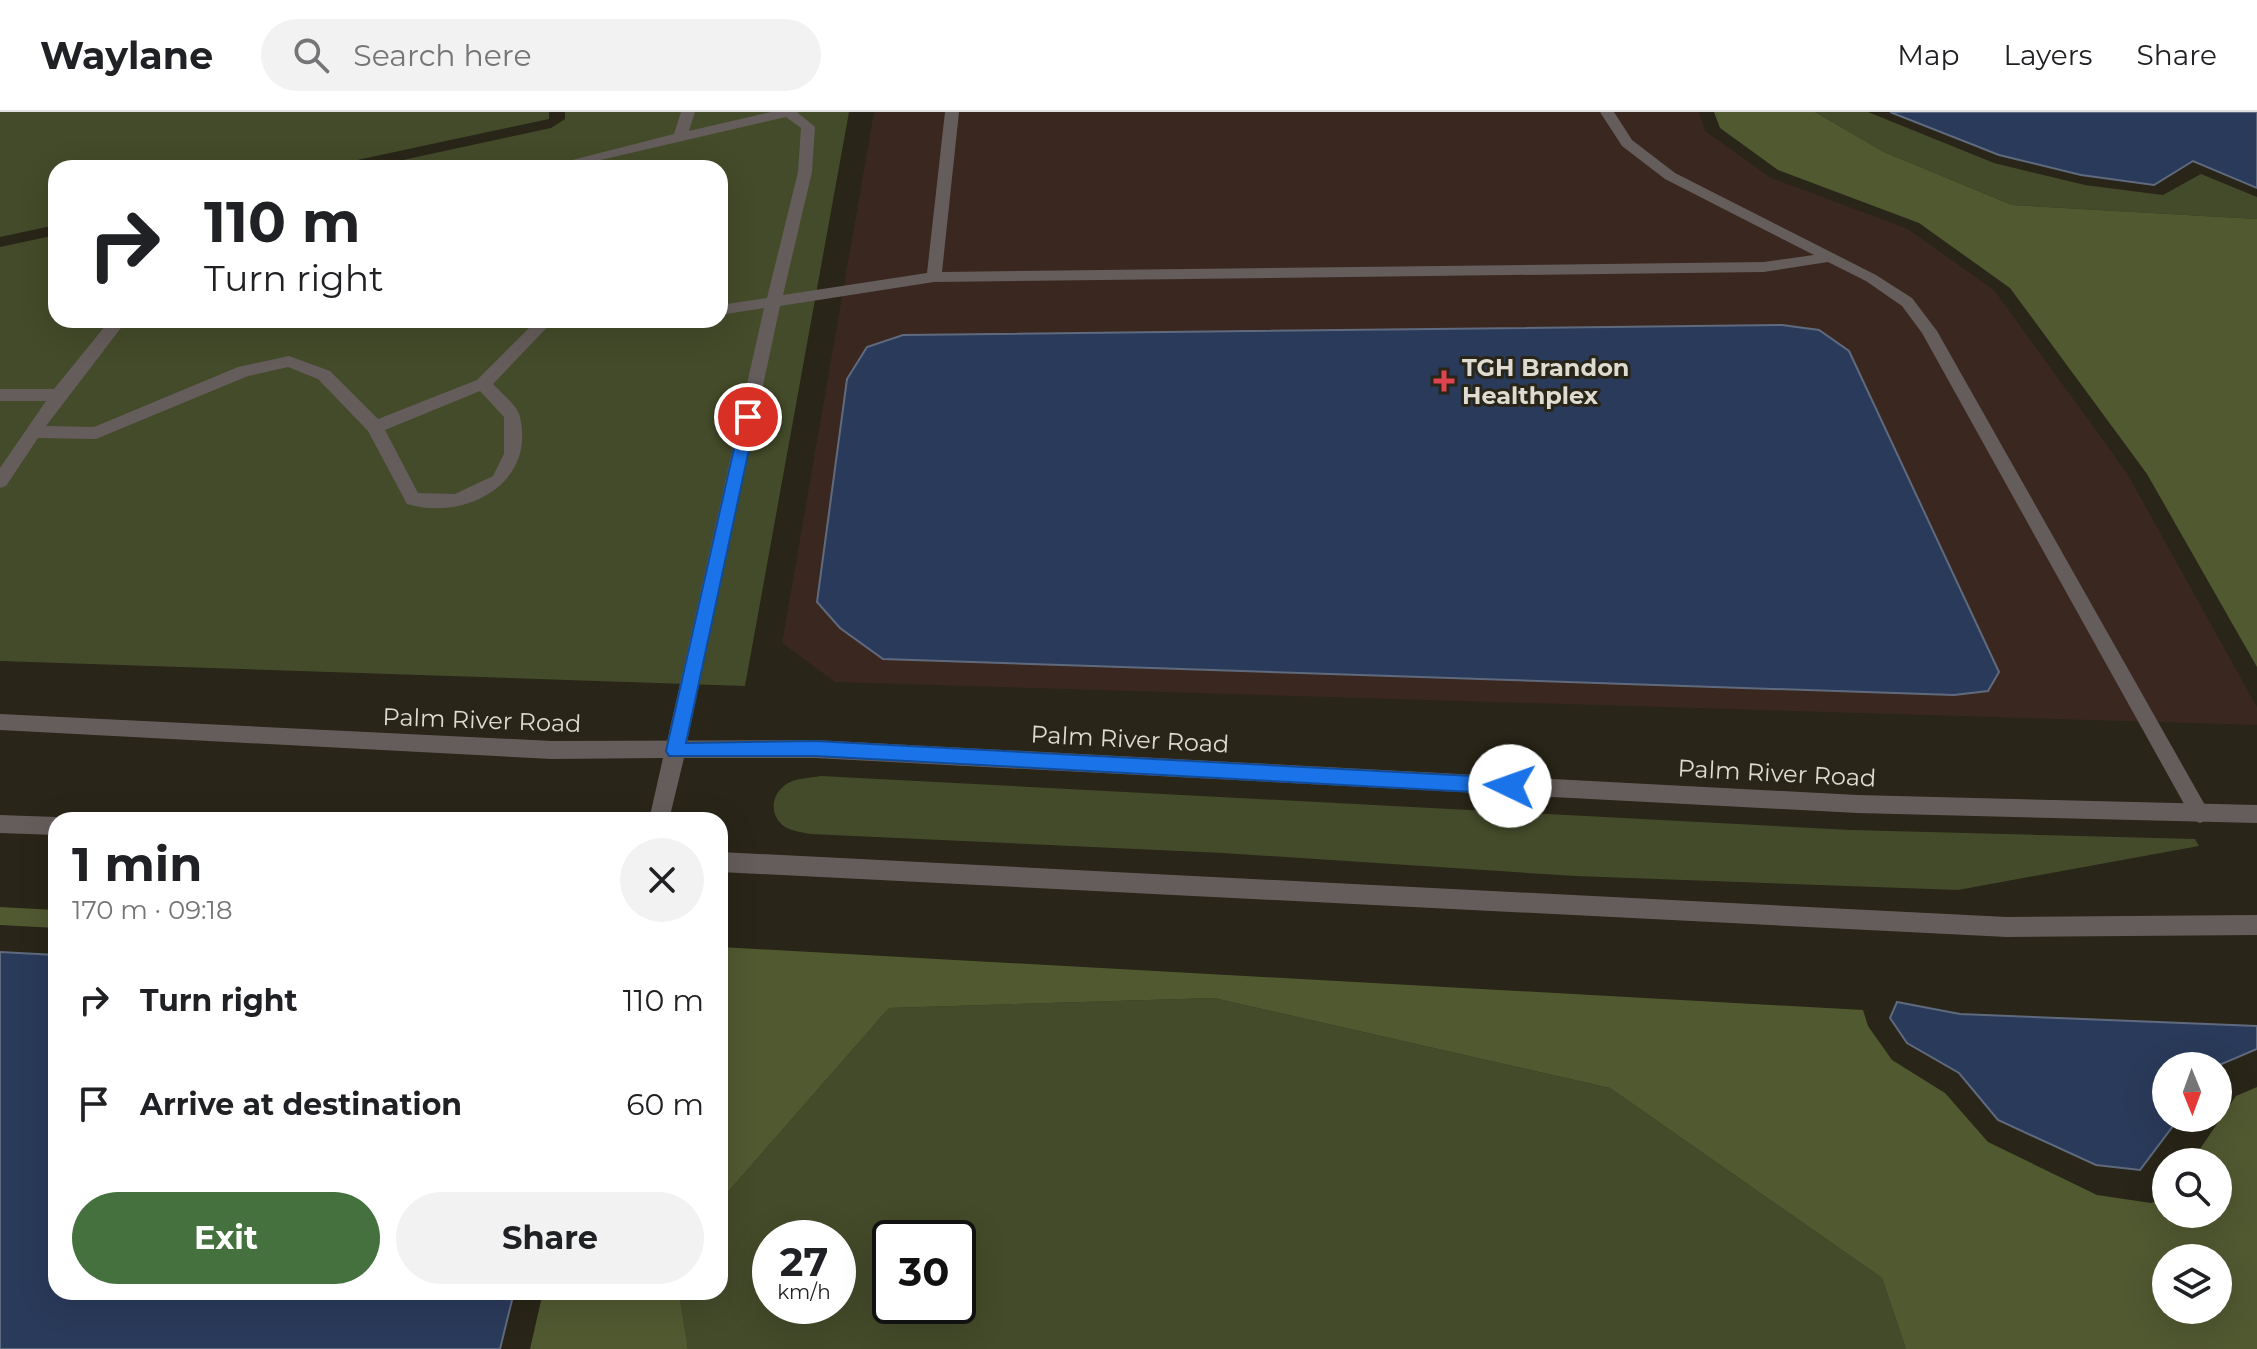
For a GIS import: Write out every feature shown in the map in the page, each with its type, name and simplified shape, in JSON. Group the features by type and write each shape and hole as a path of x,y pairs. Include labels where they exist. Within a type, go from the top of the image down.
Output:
{"street":[{"path":"680,138 688,112"},
{"path":"583,160 788,112 808,127 805,172 661,812"},
{"path":"934,277 952,112"},
{"path":"1607,112 1627,143 1670,176 1826,258 1871,278 1907,302 1929,331 2200,814"},
{"path":"728,308 934,277 1764,267 1826,258"},
{"path":"0,482 58,395 112,328"},
{"path":"375,427 483,384 538,328"},
{"path":"33,432 96,433 244,371 289,361 324,375 375,427 413,499 457,501 499,480 513,454 512,416 483,384"},
{"path":"0,395 58,395"},
{"name":"Palm River Road","path":"0,722 552,750 815,749 1857,804 2257,814"},
{"path":"0,824 48,826"},
{"path":"728,862 2007,927 2257,925"}],"shaded area":[{"name":"TGH Brandon Healthplex","path":"874,112 1699,112 1705,131 1771,178 1908,229 1994,290 2127,473 2257,707 2257,725 835,682 782,643"}],"green space":[{"path":"0,112 549,112 549,119 357,160 48,160 48,227 0,237"},
{"path":"565,112 849,112 745,686 0,661 0,247 48,237 48,328 728,328 728,160 403,160 551,128 565,119"},
{"path":"1714,112 1815,112 1884,152 2012,205 2257,219 2257,667 2147,474 2010,288 1919,223 1778,170 1720,128"},
{"path":"1815,112 1868,112 1994,163 2085,185 2163,195 2201,174 2257,197 2257,219 2012,205 1884,152"},
{"path":"821,776 1851,830 2195,839 2199,846 1958,890 1575,876 1223,853 810,834 785,827 774,810 778,792 792,781"},
{"path":"0,907 48,910 48,928 0,925"},
{"path":"728,947 1863,1010 1868,1026 1892,1060 1945,1093 1988,1142 2097,1195 2152,1203 2152,1228 2232,1228 2232,1148 2201,1148 2211,1132 2232,1132 2232,1102 2236,1096 2257,1087 2257,1349 1906,1349 1882,1278 1610,1088 1214,998 889,1008 728,1192"},
{"path":"1214,998 1610,1088 1882,1278 1906,1349 688,1349 680,1300 728,1300 728,1192 889,1008"},
{"path":"541,1300 680,1300 688,1349 530,1349"}],"water":[{"path":"1890,112 2257,112 2257,188 2193,161 2154,185 2081,175 1999,155"},
{"path":"1782,325 1819,330 1849,351 1999,672 1988,691 1954,695 883,659 840,628 817,602 847,379 867,347 903,335"},
{"path":"0,952 48,955 48,1300 512,1300 500,1349 0,1349"},
{"path":"1897,1002 1960,1014 2257,1026 2257,1049 2232,1060 2232,1052 2152,1052 2152,1132 2168,1132 2156,1148 2152,1148 2152,1154 2140,1170 2096,1165 1998,1120 1959,1073 1907,1043 1890,1018"}],"place":[{"name":"TGH Brandon Healthplex","path":"1444,381"}],"route":[{"path":"748,417 675,751 815,749 1510,786"}]}
